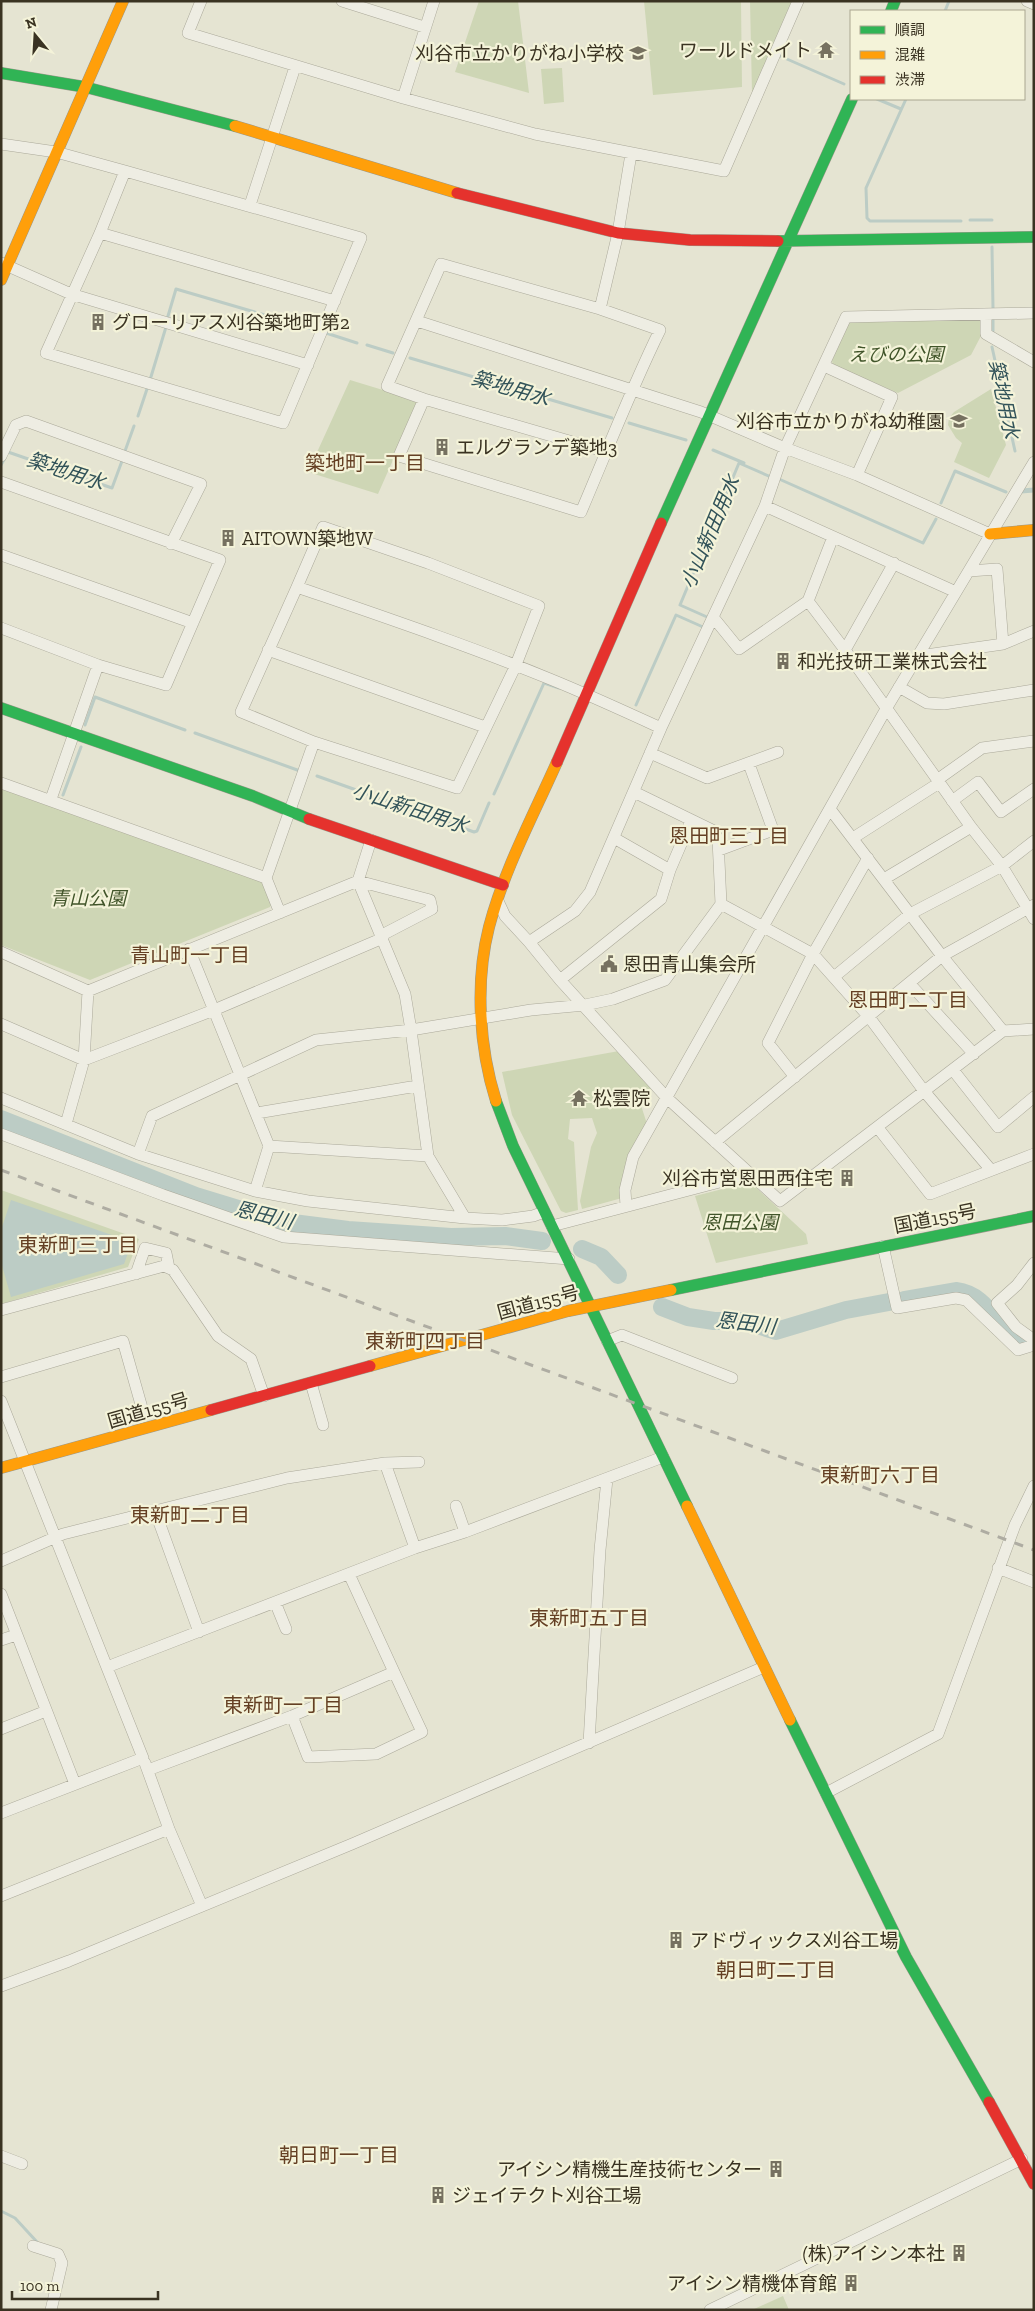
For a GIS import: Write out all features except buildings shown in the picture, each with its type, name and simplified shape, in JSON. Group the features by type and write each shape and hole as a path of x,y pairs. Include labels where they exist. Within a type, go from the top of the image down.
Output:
{"main road":[{"path":"1,280 5,265 124,1"},
{"path":"1,73 85,87 171,108 426,185 618,233 690,240 787,241 1034,237"},
{"path":"852,100 708,416 503,885 486,944 482,1019 486,1060 499,1111 544,1212 893,1934 1022,2159 1034,2184"},
{"path":"990,534 1034,530"},
{"path":"1,708 73,735 253,796 290,812 503,885"},
{"name":"国道155号","path":"1,1468 568,1311 1034,1216"}],"street":[{"path":"201,1 188,33 295,67 535,134 724,171 798,1"},
{"path":"342,1 424,27"},
{"path":"403,98 424,27 434,1"},
{"path":"1027,1 1034,4"},
{"path":"250,205 295,67"},
{"path":"1,144 56,152 250,205 361,238 283,423 46,353 100,233 125,171"},
{"path":"600,309 618,233 631,154"},
{"path":"100,233 335,301"},
{"path":"424,399 399,456 581,512 607,452 631,390 660,330 600,309 441,264 387,386 424,399 607,452"},
{"path":"5,265 71,294 308,365"},
{"path":"529,942 575,911 590,892 661,728 765,506 785,448 846,316 1034,313"},
{"path":"986,314 986,334 1034,362"},
{"path":"417,321 708,416 857,475 990,534"},
{"path":"824,366 892,397 857,475"},
{"path":"1,456 16,425 26,421 201,484 170,544"},
{"path":"626,1206 625,1190 632,1157 886,709 1034,462"},
{"path":"1,482 170,544 220,560 166,685 98,665 1,628"},
{"path":"765,506 956,592"},
{"path":"324,527 428,563 540,606 515,666 457,788 314,742 241,712 297,587 324,527"},
{"path":"713,617 739,649 808,601 833,538"},
{"path":"1,555 193,623"},
{"path":"845,650 894,563"},
{"path":"969,570 997,569 1004,644"},
{"path":"297,587 550,679 661,728"},
{"path":"715,1142 942,956 1031,911 1002,866 808,601"},
{"path":"918,656 1004,644 1034,631"},
{"path":"268,650 485,727"},
{"path":"51,799 98,665"},
{"path":"900,687 927,703 944,704 1034,690"},
{"path":"853,838 938,781 982,748 1034,741"},
{"path":"280,913 266,878 314,742"},
{"path":"650,753 707,778 778,752"},
{"path":"719,850 773,830 749,764"},
{"path":"952,800 978,782 1001,812 1034,789"},
{"path":"1,783 51,799 266,878"},
{"path":"138,1154 152,1116 316,1040 411,1030 531,1010 585,1005 613,999 665,980 721,904 718,839 714,831 634,792"},
{"path":"830,809 942,956 1003,1031"},
{"path":"560,980 660,899 691,821"},
{"path":"884,879 972,827"},
{"path":"614,838 670,870"},
{"path":"371,840 358,881 383,937 405,994 428,1156 465,1218"},
{"path":"834,977 910,914 1002,866 1034,841"},
{"path":"795,1077 768,1042 813,954 868,858"},
{"path":"1,952 88,991 358,881 430,900 432,909 383,937 214,1010 84,1060 1,1024"},
{"path":"498,901 505,916 667,1098 780,1201 1003,1031 1034,1029"},
{"path":"721,904 813,954 869,1017 924,1091 992,1170"},
{"path":"189,949 269,1146 255,1191"},
{"path":"909,983 974,1054"},
{"path":"66,1124 84,1060 88,991"},
{"path":"953,1070 998,1127 1034,1097"},
{"path":"257,1114 417,1086"},
{"path":"1,1098 138,1154 255,1191 318,1202 465,1218 502,1220 533,1216 544,1212"},
{"path":"878,1128 930,1194 1034,1154"},
{"path":"1,1134 164,1195 284,1237 568,1259"},
{"path":"269,1146 428,1156"},
{"path":"552,1226 750,1174"},
{"path":"883,1246 897,1308 956,1298 966,1300 1018,1350 1034,1345"},
{"path":"136,1274 146,1248 166,1254 169,1268 218,1336 251,1359 264,1396"},
{"path":"1034,1263 1017,1285 997,1302 1016,1327 1034,1340"},
{"path":"1,1310 164,1266 169,1268"},
{"path":"607,1341 622,1335 732,1378"},
{"path":"1,1376 123,1341 144,1415"},
{"path":"311,1383 323,1425"},
{"path":"1,1401 144,1758 169,1829 202,1906"},
{"path":"107,1667 415,1548 465,1532 663,1457"},
{"path":"1,1561 55,1538 287,1478 385,1463 419,1462"},
{"path":"385,1463 415,1548"},
{"path":"589,1743 600,1550 607,1479"},
{"path":"826,1793 938,1734 1014,1525 1034,1486"},
{"path":"456,1506 465,1532"},
{"path":"155,1511 199,1632"},
{"path":"998,1568 1034,1582"},
{"path":"292,1716 308,1757 376,1754 422,1732 349,1574"},
{"path":"1,1594 75,1784"},
{"path":"276,1602 286,1629"},
{"path":"1,1640 16,1635"},
{"path":"1,1986 69,1961 202,1906 764,1667"},
{"path":"148,1770 292,1716 394,1672"},
{"path":"1,1729 46,1711"},
{"path":"1,1813 144,1758"},
{"path":"1,1896 169,1829"},
{"path":"1,2156 22,2164"},
{"path":"710,2310 1022,2159"},
{"path":"33,2246 58,2254 62,2263 51,2310"}],"green space":[{"path":"479,1 518,1 529,93 455,72"},
{"path":"644,1 741,1 742,87 653,95"},
{"path":"750,1 793,1 752,93"},
{"path":"562,68 564,102 544,104 541,69"},
{"name":"えびの公園","path":"982,318 982,334 971,355 898,393 833,365 832,361 848,323 854,320"},
{"path":"350,380 419,401 378,494 308,472"},
{"path":"991,389 1006,445 989,478 954,462 962,443 956,438 948,425 949,418 954,412"},
{"name":"青山公園","path":"1,787 265,880 273,901 270,907 90,980 1,945"},
{"name":"松雲院","path":"619,1051 654,1088 638,1096 647,1124 622,1198 582,1209 580,1201 591,1147 597,1133 592,1118 570,1119 568,1139 574,1142 578,1210 566,1213 561,1211 512,1115 502,1072"},
{"name":"恩田公園","path":"750,1182 806,1234 808,1244 716,1263 695,1196"},
{"path":"1,1190 139,1239 128,1267 1,1304"},
{"path":"783,2296 789,2310 752,2310"}],"shaded area":[{"path":"11,1200 132,1242 124,1264 11,1297 1,1262 1,1230"}],"waterway":[{"name":"築地用水","path":"945,10 949,1"},
{"path":"780,56 844,84"},
{"path":"879,100 901,109"},
{"name":"築地用水","path":"906,100 866,188 867,218 870,221 961,221"},
{"name":"築地用水","path":"970,220 992,220"},
{"name":"築地用水","path":"992,247 993,308"},
{"name":"築地用水","path":"168,316 176,289 316,330"},
{"name":"築地用水","path":"993,318 993,331"},
{"name":"築地用水","path":"150,380 166,327"},
{"name":"築地用水","path":"326,333 357,343"},
{"name":"築地用水","path":"367,345 393,353"},
{"name":"築地用水","path":"992,347 1015,451"},
{"name":"築地用水","path":"410,358 612,418"},
{"name":"築地用水","path":"138,416 147,389"},
{"name":"築地用水","path":"629,423 686,440"},
{"name":"築地用水","path":"125,451 134,426"},
{"name":"築地用水","path":"713,450 744,463"},
{"name":"築地用水","path":"8,452 112,488 122,461"},
{"name":"築地用水","path":"1,465 5,458"},
{"name":"小山新田用水","path":"707,617 680,605 739,463 771,477"},
{"name":"小山新田用水","path":"941,503 955,471 1006,492"},
{"name":"小山新田用水","path":"779,479 923,543 936,519"},
{"name":"築地用水","path":"1022,490 1034,489"},
{"name":"築地用水","path":"1021,492 1034,491"},
{"name":"小山新田用水","path":"636,705 676,615 703,627"},
{"name":"小山新田用水","path":"494,794 544,683 559,688"},
{"name":"小山新田用水","path":"85,725 95,697 185,730"},
{"name":"小山新田用水","path":"195,733 300,771"},
{"name":"小山新田用水","path":"63,795 81,747"},
{"name":"小山新田用水","path":"317,776 474,832 477,831 489,803"},
{"name":"恩田川","path":"1,1119 196,1196 277,1221 348,1230 451,1237 505,1236 542,1241"},
{"name":"恩田川","path":"582,1249 601,1257 618,1275"},
{"name":"恩田川","path":"904,1300 956,1291 964,1293 972,1296 984,1305 1004,1329 1023,1343"},
{"name":"恩田川","path":"662,1307 688,1317 714,1321 745,1321 776,1331 846,1310 889,1302"},
{"path":"1,2211 15,2218 37,2242"}],"railway":[{"path":"1,1170 1034,1550"}],"traffic: fast":[{"path":"891,10 895,1"},
{"path":"1,73 85,87 235,126"},
{"path":"661,523 852,100"},
{"path":"778,241 1034,237"},
{"path":"1,708 253,796 309,819"},
{"path":"496,1101 513,1146 687,1506"},
{"path":"671,1290 1034,1216"},
{"path":"790,1720 906,1957 989,2102"}],"traffic: slow":[{"path":"1,280 123,1"},
{"path":"235,126 457,193"},
{"path":"990,534 1034,530"},
{"path":"496,1101 486,1059 481,1014 482,970 485,948 489,927 503,885 557,762"},
{"path":"370,1366 568,1311 671,1290"},
{"path":"1,1468 211,1410"},
{"path":"687,1506 790,1720"}],"traffic: jam":[{"path":"457,193 618,233 690,240 778,241"},
{"path":"557,762 661,523"},
{"path":"309,819 503,885"},
{"path":"211,1410 370,1366"},
{"path":"989,2102 1034,2184"}],"place":[{"name":"ワールドメイト","path":"826,50"},
{"name":"刈谷市立かりがね小学校","path":"638,53"},
{"name":"グローリアス刈谷築地町第2","path":"98,322"},
{"name":"刈谷市立かりがね幼稚園","path":"959,421"},
{"name":"エルグランデ築地3","path":"442,447"},
{"name":"AITOWN築地W","path":"228,538"},
{"name":"和光技研工業株式会社","path":"783,661"},
{"name":"恩田青山集会所","path":"609,964"},
{"name":"松雲院","path":"579,1098"},
{"name":"刈谷市営恩田西住宅","path":"847,1178"},
{"name":"アドヴィックス刈谷工場","path":"676,1940"},
{"name":"アイシン精機生産技術センター","path":"776,2169"},
{"name":"ジェイテクト刈谷工場","path":"438,2195"},
{"name":"(株)アイシン本社","path":"959,2253"},
{"name":"アイシン精機体育館","path":"851,2283"}],"district":[{"name":"築地町一丁目","path":"365,463"},
{"name":"恩田町三丁目","path":"729,836"},
{"name":"青山町一丁目","path":"190,955"},
{"name":"恩田町二丁目","path":"908,1000"},
{"name":"東新町三丁目","path":"78,1245"},
{"name":"東新町四丁目","path":"425,1341"},
{"name":"東新町六丁目","path":"880,1475"},
{"name":"東新町二丁目","path":"190,1515"},
{"name":"東新町五丁目","path":"589,1618"},
{"name":"東新町一丁目","path":"283,1705"},
{"name":"朝日町二丁目","path":"776,1970"},
{"name":"朝日町一丁目","path":"339,2155"}]}
